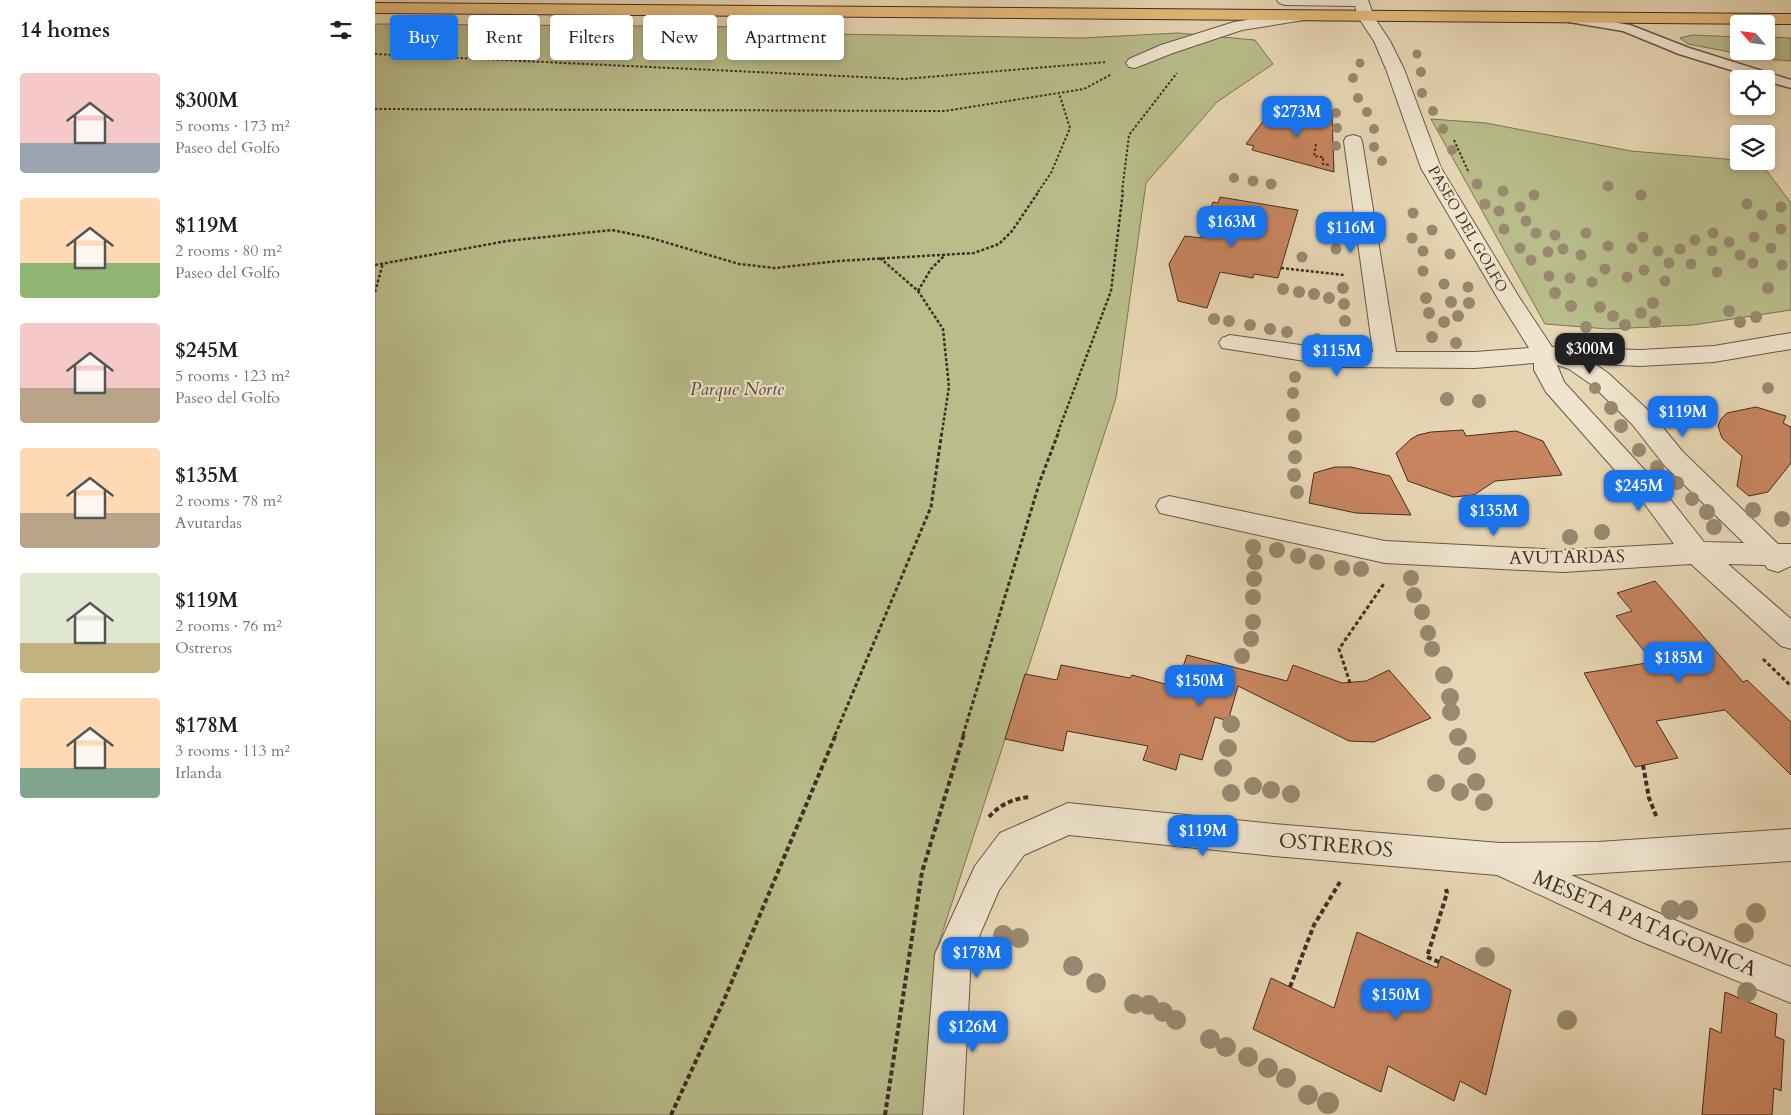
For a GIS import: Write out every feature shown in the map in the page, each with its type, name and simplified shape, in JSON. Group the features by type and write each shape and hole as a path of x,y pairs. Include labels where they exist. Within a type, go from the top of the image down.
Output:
{"highway":[{"path":"375,8 1791,19"}],"street":[{"name":"PASEO DEL GOLFO","path":"1285,0 1361,2 1366,17 1382,41 1395,69 1431,168 1545,354 1546,370 1554,386 1653,496 1697,553 1791,637"},
{"path":"1135,63 1167,49 1240,25 1304,16"},
{"path":"1353,141 1386,360"},
{"path":"1230,343 1343,359 1475,360 1545,354 1640,358 1714,354 1791,342"},
{"path":"1545,354 1577,363 1600,379 1641,418 1674,459 1785,561"},
{"name":"AVUTARDAS","path":"1169,506 1385,552 1504,560 1563,561 1697,553 1785,561"},
{"name":"OSTREROS","path":"943,1115 953,954 987,878 1013,844 1068,819 1274,840 1500,859 1598,858 1791,845"},
{"name":"MESETA PATAGONICA","path":"1500,859 1599,907 1791,986"}],"lane":[{"path":"1564,17 1627,28 1684,51 1791,84"}],"path":[{"path":"375,54 904,79 1105,62 1183,65 1129,135 1111,291 1040,481 922,872 885,1115"},
{"path":"375,109 945,110 1084,89 1135,63"},
{"path":"375,264 507,241 612,230 651,238 739,264 775,268 880,258 974,254 999,244 1012,231 1051,173 1070,128 1059,93"},
{"path":"1452,137 1469,173"},
{"path":"918,291 931,269 945,255"},
{"path":"671,1115 728,991 931,507 949,387 943,329 918,291 880,258"},
{"path":"375,292 383,263"},
{"path":"1281,268 1351,275"},
{"path":"1351,683 1339,649 1390,574"},
{"path":"1643,765 1649,798 1658,820"},
{"path":"1290,987 1314,925 1341,882 1340,874"},
{"path":"1439,962 1427,957 1447,893 1443,881"}],"green space":[{"name":"Parque Norte","path":"375,24 390,24 390,60 458,60 458,25 468,25 468,60 540,60 540,25 550,25 550,60 633,60 633,26 643,26 643,60 717,60 717,27 727,27 727,60 844,60 844,34 1081,38 1178,33 1255,40 1273,64 1217,102 1146,183 1116,398 934,958 950,1000 943,1115 375,1115"},
{"path":"1692,35 1730,37 1730,52 1688,44 1680,38"},
{"path":"1775,37 1791,38 1791,61 1775,60"},
{"path":"1431,119 1486,123 1631,151 1730,159 1730,170 1766,170 1791,203 1791,310 1693,325 1608,329 1545,324"}],"building":[{"path":"1280,107 1332,115 1334,172 1252,150 1254,146 1246,144 1267,116 1275,118"},
{"path":"1220,197 1298,210 1278,278 1254,274 1253,278 1220,272 1207,308 1178,301 1169,264 1185,236 1201,238 1213,202 1218,203"},
{"path":"1756,407 1786,416 1783,423 1791,427 1791,463 1768,492 1749,496 1737,486 1742,456 1722,438 1718,426 1721,419 1727,413"},
{"path":"1463,430 1466,436 1516,431 1543,441 1562,475 1495,481 1474,495 1453,497 1408,481 1396,453 1411,439 1431,432"},
{"path":"1335,467 1351,467 1390,476 1411,515 1356,513 1309,503 1314,473"},
{"path":"1655,581 1743,682 1747,680 1791,722 1791,775 1725,710 1656,721 1678,758 1635,767 1584,673 1653,662 1616,616 1632,611 1617,593"},
{"path":"1187,655 1287,681 1293,665 1342,683 1366,681 1389,670 1431,718 1374,742 1349,741 1238,686 1228,721 1215,717 1202,760 1180,754 1176,770 1143,760 1148,746 1067,731 1063,751 1005,739 1025,674 1057,680 1061,665 1130,678 1132,675 1176,687"},
{"path":"1357,932 1437,968 1441,956 1511,990 1486,1095 1460,1081 1454,1101 1388,1066 1381,1092 1253,1029 1271,978 1334,1008"},
{"path":"1725,992 1777,1014 1775,1036 1784,1040 1781,1091 1774,1088 1772,1115 1702,1115 1710,1028 1721,1033"}]}
